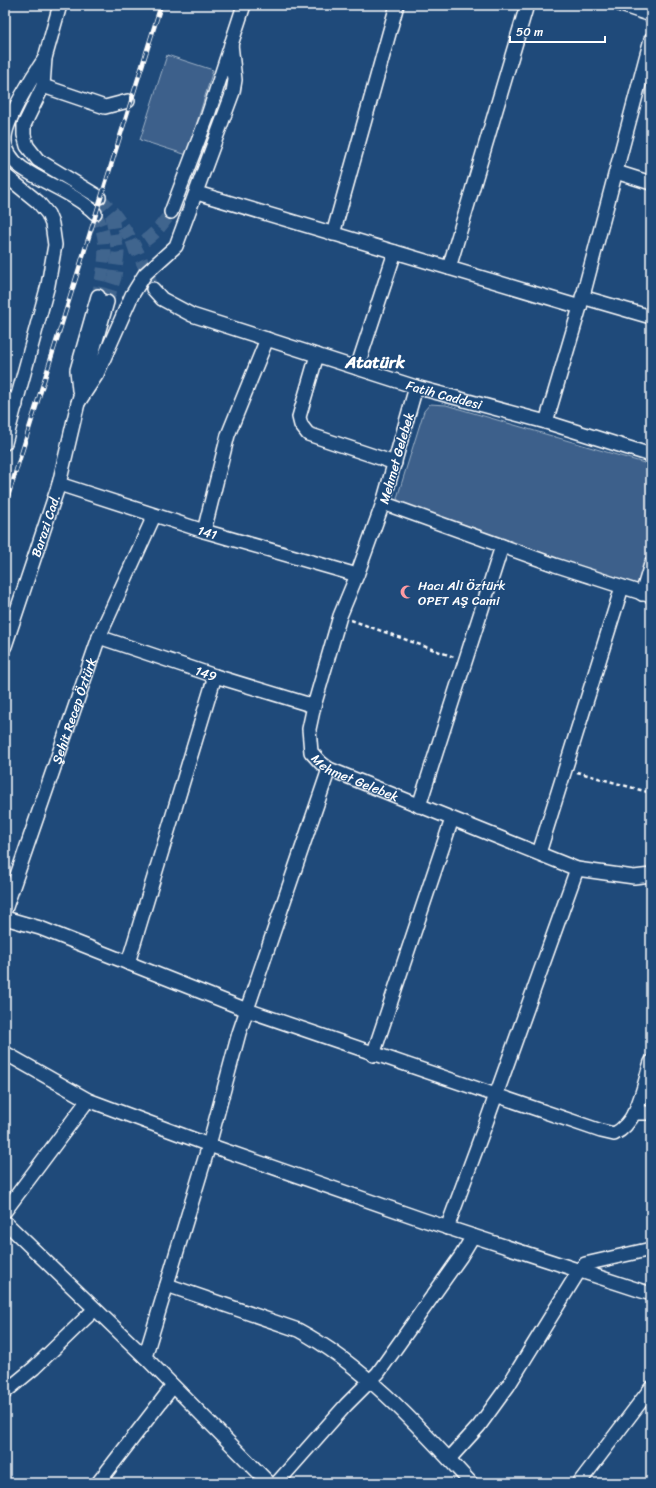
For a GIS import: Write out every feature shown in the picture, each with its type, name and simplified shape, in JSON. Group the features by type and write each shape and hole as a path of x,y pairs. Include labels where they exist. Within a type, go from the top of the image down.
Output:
{"street":[{"path":"60,5 46,58 43,86 24,125 24,135 27,146 38,160 99,197"},
{"path":"171,212 208,115 244,5"},
{"path":"333,234 397,5"},
{"path":"449,268 528,5"},
{"path":"621,5 651,15"},
{"path":"546,422 581,302 651,40"},
{"path":"78,403 96,374 132,295 145,274 176,246 197,193 233,92 235,80 231,44"},
{"path":"46,58 31,78 10,122 5,136 6,150 12,159 21,167 78,200 94,213"},
{"path":"43,86 105,107 128,101"},
{"path":"616,172 651,183"},
{"path":"5,175 38,202 48,214 52,224 55,245 48,285 5,443"},
{"path":"197,193 449,268 581,302 651,317"},
{"path":"357,368 395,252"},
{"name":"Fatih Caddesi","path":"153,289 162,299 192,315 416,387 546,422 651,455"},
{"path":"78,403 79,385 77,370 103,299"},
{"path":"204,531 228,435 268,339"},
{"path":"317,355 299,417 301,425 308,434 395,463"},
{"name":"Mehmet Gelebek","path":"416,387 383,503 357,575 340,616 314,706 309,729 311,752 321,763 329,768 419,806 577,869 634,877 651,875"},
{"path":"5,397 16,406"},
{"name":"Barazi Cad.","path":"5,646 59,484 78,403"},
{"name":"141","path":"59,484 154,516 357,575"},
{"path":"383,503 502,546 647,595 651,564"},
{"name":"Şehit Recep Öztürk","path":"5,910 99,637 154,516"},
{"path":"419,806 502,546"},
{"path":"539,853 622,587"},
{"name":"149","path":"99,637 215,676 314,706"},
{"path":"128,963 215,676"},
{"path":"145,1357 168,1285 247,1010 329,768"},
{"path":"373,1054 452,819"},
{"path":"447,1228 577,869"},
{"path":"5,918 40,928 247,1010 373,1054 601,1131 614,1134 629,1125 651,1062"},
{"path":"5,1053 88,1100 209,1145 447,1228 651,1294"},
{"path":"5,1211 88,1100"},
{"path":"634,1113 651,1114"},
{"path":"5,1222 94,1310 145,1357 269,1483"},
{"path":"277,1483 346,1405 378,1373 472,1236"},
{"path":"449,1459 479,1426 508,1386 579,1271 585,1264 651,1249"},
{"path":"168,1285 298,1330 315,1339 370,1380 471,1483"},
{"path":"5,1392 34,1368 94,1310"},
{"path":"98,1483 172,1386"},
{"path":"579,1483 651,1388"}],"path":[{"path":"340,616 466,661"},
{"path":"565,769 651,792"}],"shaded area":[{"path":"167,55 213,70 187,155 140,140"},
{"path":"430,404 446,405 651,465 651,543 645,572 640,583 631,584 400,504 397,498 424,411"}],"tunnel":[{"path":"99,197 117,218 131,240 153,289"},
{"path":"107,302 115,277 118,253 111,211"},
{"path":"128,249 141,243 152,235 171,212"},
{"path":"95,213 100,223 105,244 104,264 98,296"}],"railway":[{"path":"5,506 161,5"}],"place":[{"name":"Hacı Ali Öztürk OPET AŞ Cami","path":"407,592"}],"district":[{"name":"Atatürk","path":"375,362"}]}
